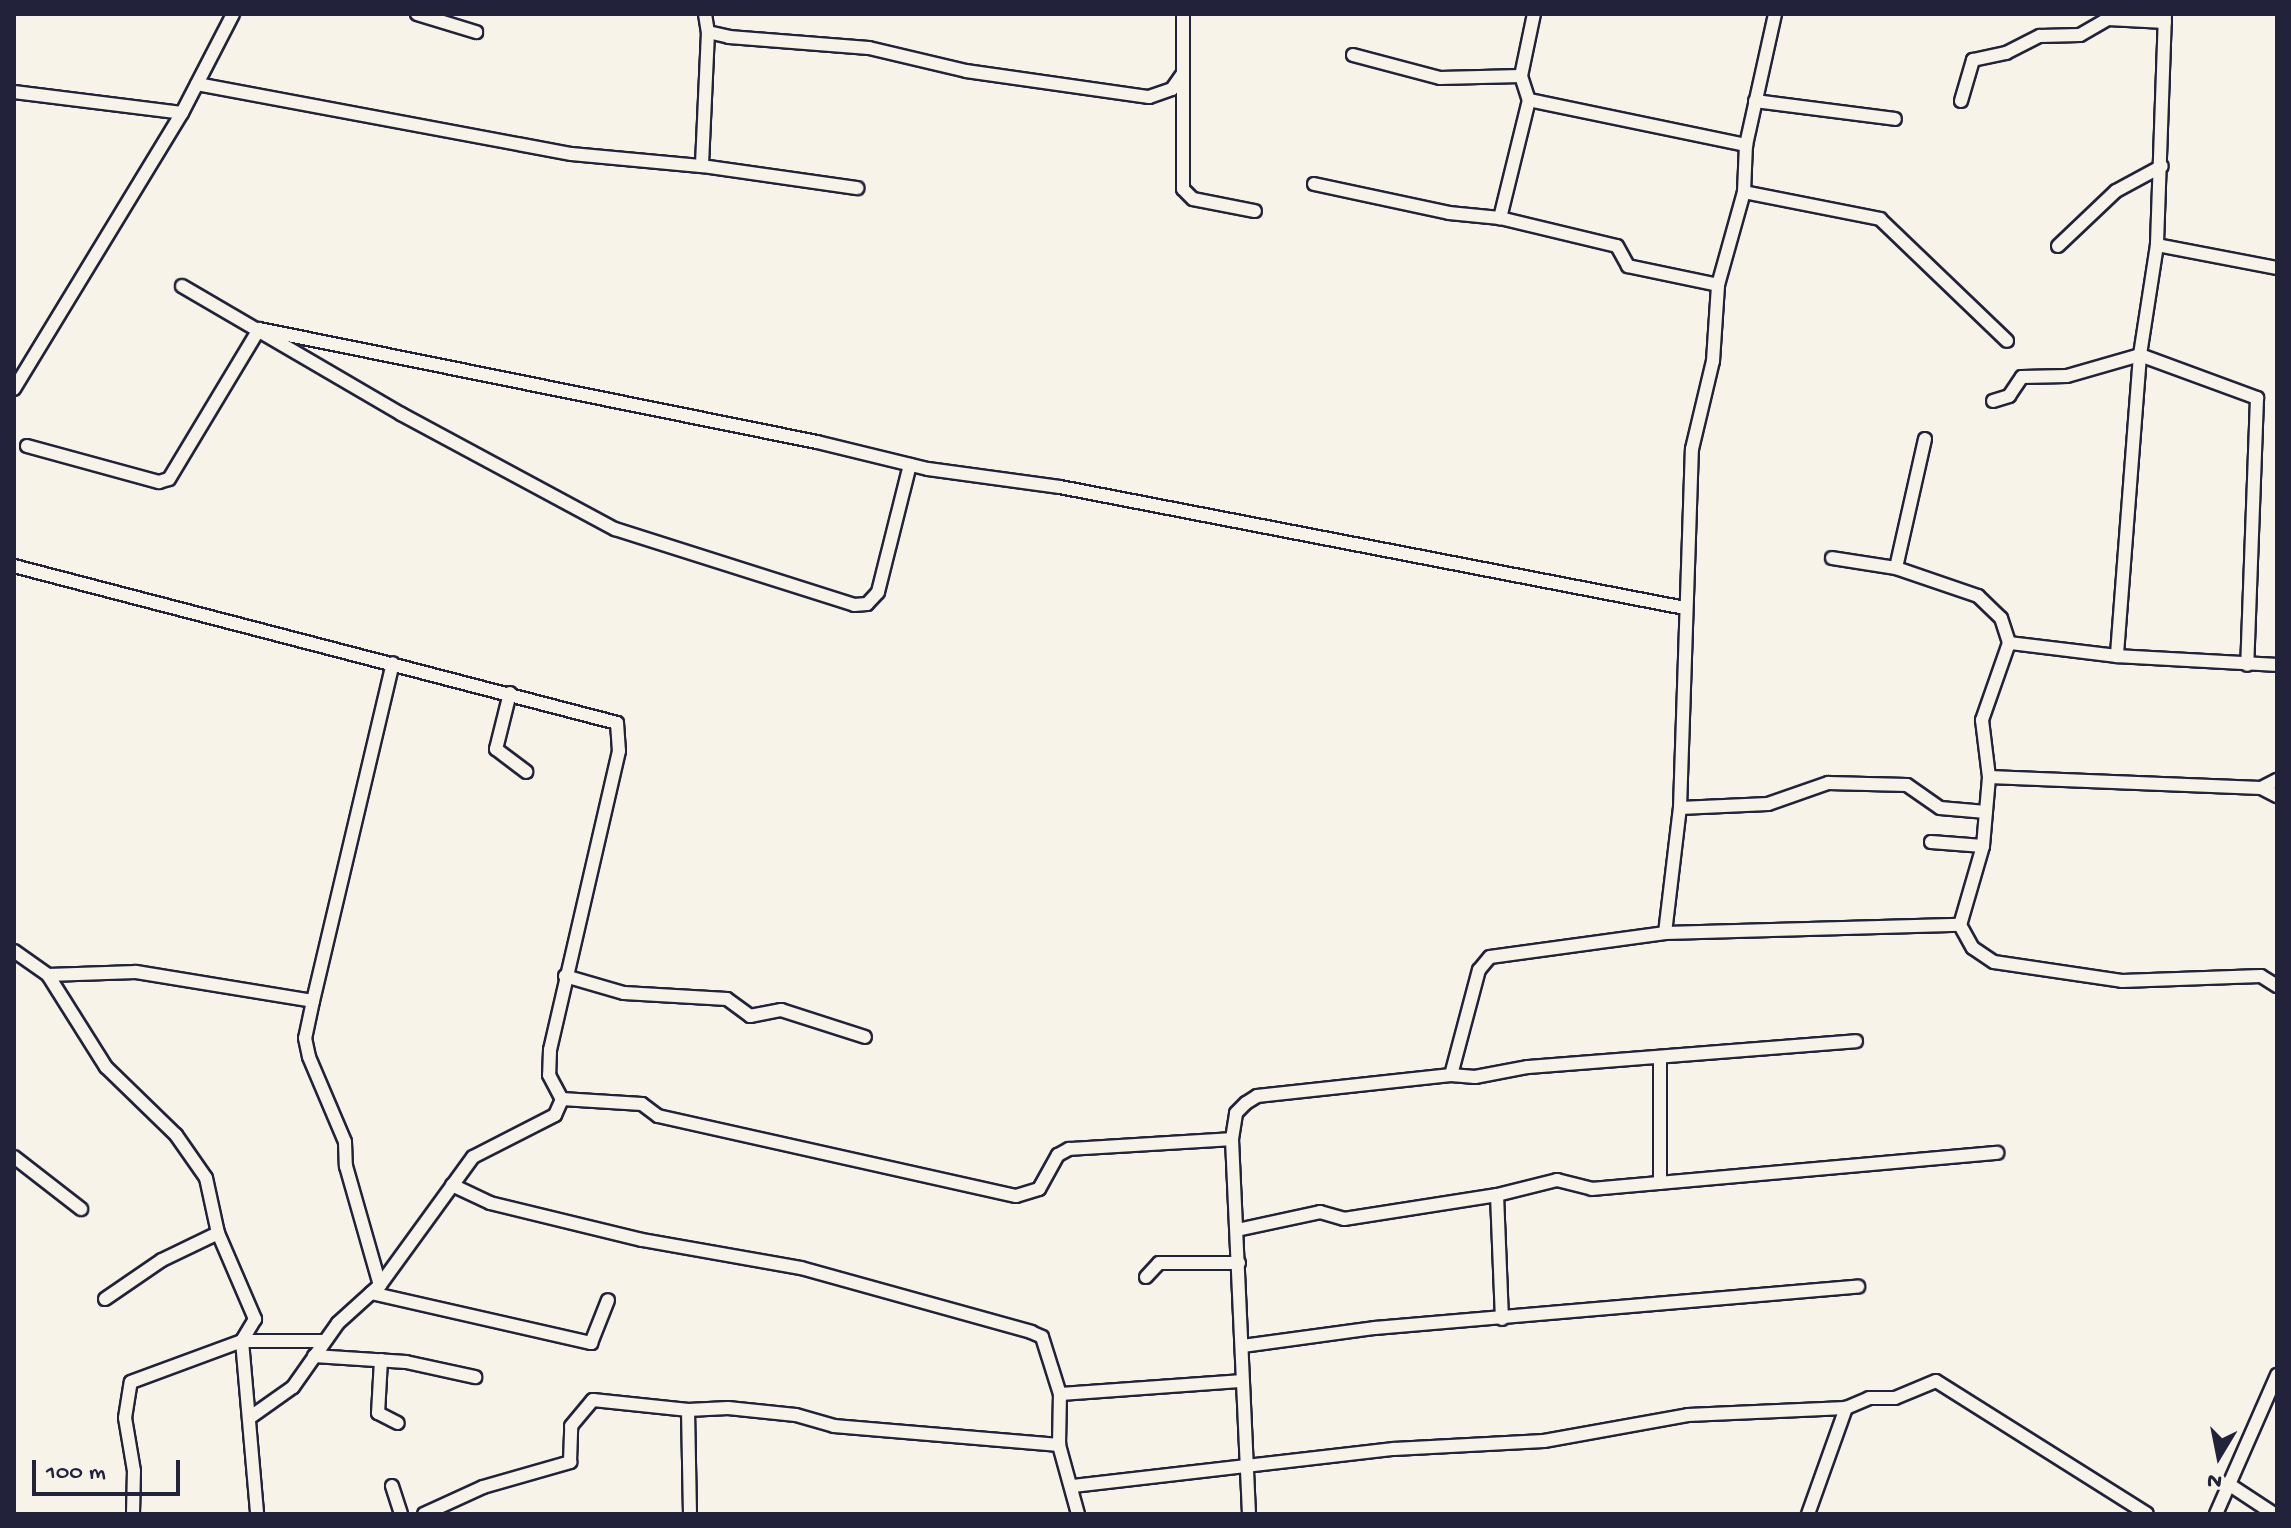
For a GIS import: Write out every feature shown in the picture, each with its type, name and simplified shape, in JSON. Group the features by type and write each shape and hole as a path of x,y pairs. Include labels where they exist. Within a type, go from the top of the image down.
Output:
{"street":[{"path":"14,389 182,113 233,14"},
{"path":"417,14 476,32"},
{"path":"702,166 708,32 705,14"},
{"path":"1183,14 1183,189 1193,199 1255,211"},
{"path":"1500,218 1529,100 1521,76 1534,14"},
{"path":"1665,933 1680,808 1692,449 1713,361 1718,285 1744,192 1746,145 1775,14"},
{"path":"1961,101 1973,60 2006,53 2040,36 2080,35 2108,19 2165,18 2157,245 2140,355 2117,656"},
{"path":"708,32 869,48 966,71 1149,97 1172,89 1183,73"},
{"path":"1353,55 1440,78 1521,76"},
{"path":"197,84 572,154 702,166 857,188"},
{"path":"14,92 182,113"},
{"path":"1529,100 1746,145"},
{"path":"1755,101 1895,119"},
{"path":"2058,246 2116,191 2162,166"},
{"path":"1314,184 1449,213 1500,218 1617,246 1628,266 1718,285"},
{"path":"1744,192 1880,219 2007,341"},
{"path":"2157,245 2277,268"},
{"path":"182,286 401,414 615,529 854,605 867,604 878,592 910,465"},
{"path":"259,329 910,465 1060,487 1685,608"},
{"path":"27,446 159,482 169,479 259,329"},
{"path":"1993,401 2009,396 2022,377 2067,376 2140,355 2257,398 2247,665"},
{"path":"1896,568 1925,439"},
{"path":"1832,558 1896,568 1978,596 2001,618 2009,643 1982,720 1989,777 1983,846 1960,925 1973,948 1994,962 2122,981 2261,976 2277,986"},
{"path":"14,566 602,715 617,723 621,734 565,976 549,1075 562,1099"},
{"path":"2009,643 2117,656 2277,665"},
{"path":"376,1289 346,1166 345,1142 309,1057 305,1038 393,663"},
{"path":"510,693 496,749 526,772"},
{"path":"1989,777 2261,788 2277,796"},
{"path":"2261,788 2277,780"},
{"path":"1680,808 1768,804 1828,783 1907,785 1940,808 1986,812"},
{"path":"1931,842 1983,846"},
{"path":"1451,1075 1479,970 1490,957 1665,933 1960,925"},
{"path":"14,951 48,975 106,1067 176,1135 199,1166 216,1209 218,1233 240,1288 252,1300 255,1319 242,1341 252,1416 257,1514"},
{"path":"48,975 136,972 313,1001"},
{"path":"565,976 624,993 727,999 750,1016 781,1010 865,1037"},
{"path":"1249,1514 1232,1139 1236,1113 1257,1096 1451,1075 1475,1077 1528,1067 1856,1041"},
{"path":"1660,1057 1660,1183"},
{"path":"562,1099 642,1104 658,1116 1016,1196 1039,1189 1058,1155 1069,1149 1232,1139"},
{"path":"252,1416 293,1387 324,1341 376,1289 473,1157 555,1115 562,1099"},
{"path":"1237,1230 1320,1212 1344,1219 1497,1195 1557,1180 1592,1189 1997,1153"},
{"path":"14,1157 81,1209"},
{"path":"452,1185 490,1203 642,1240 801,1268 1042,1337 1060,1394 1059,1445 1073,1486 1078,1514"},
{"path":"1497,1195 1502,1319"},
{"path":"105,1299 162,1260 218,1233"},
{"path":"1146,1277 1159,1263 1239,1263"},
{"path":"1243,1346 1858,1287"},
{"path":"376,1289 591,1343 608,1300"},
{"path":"133,1514 134,1471 125,1418 131,1382 242,1341 324,1341"},
{"path":"314,1356 381,1360 475,1377"},
{"path":"381,1360 378,1413 398,1423"},
{"path":"2216,1514 2277,1375"},
{"path":"1060,1394 1241,1381"},
{"path":"1073,1486 1246,1469 1394,1449 1544,1441 1688,1415 1846,1408 1869,1398 1895,1398 1936,1381 2147,1514"},
{"path":"424,1514 483,1487 570,1462 571,1426 593,1400 688,1410 728,1408 796,1415 834,1426 1059,1445"},
{"path":"1808,1514 1846,1408"},
{"path":"688,1410 690,1514"},
{"path":"2227,1483 2274,1514"},
{"path":"392,1486 401,1514"}]}
